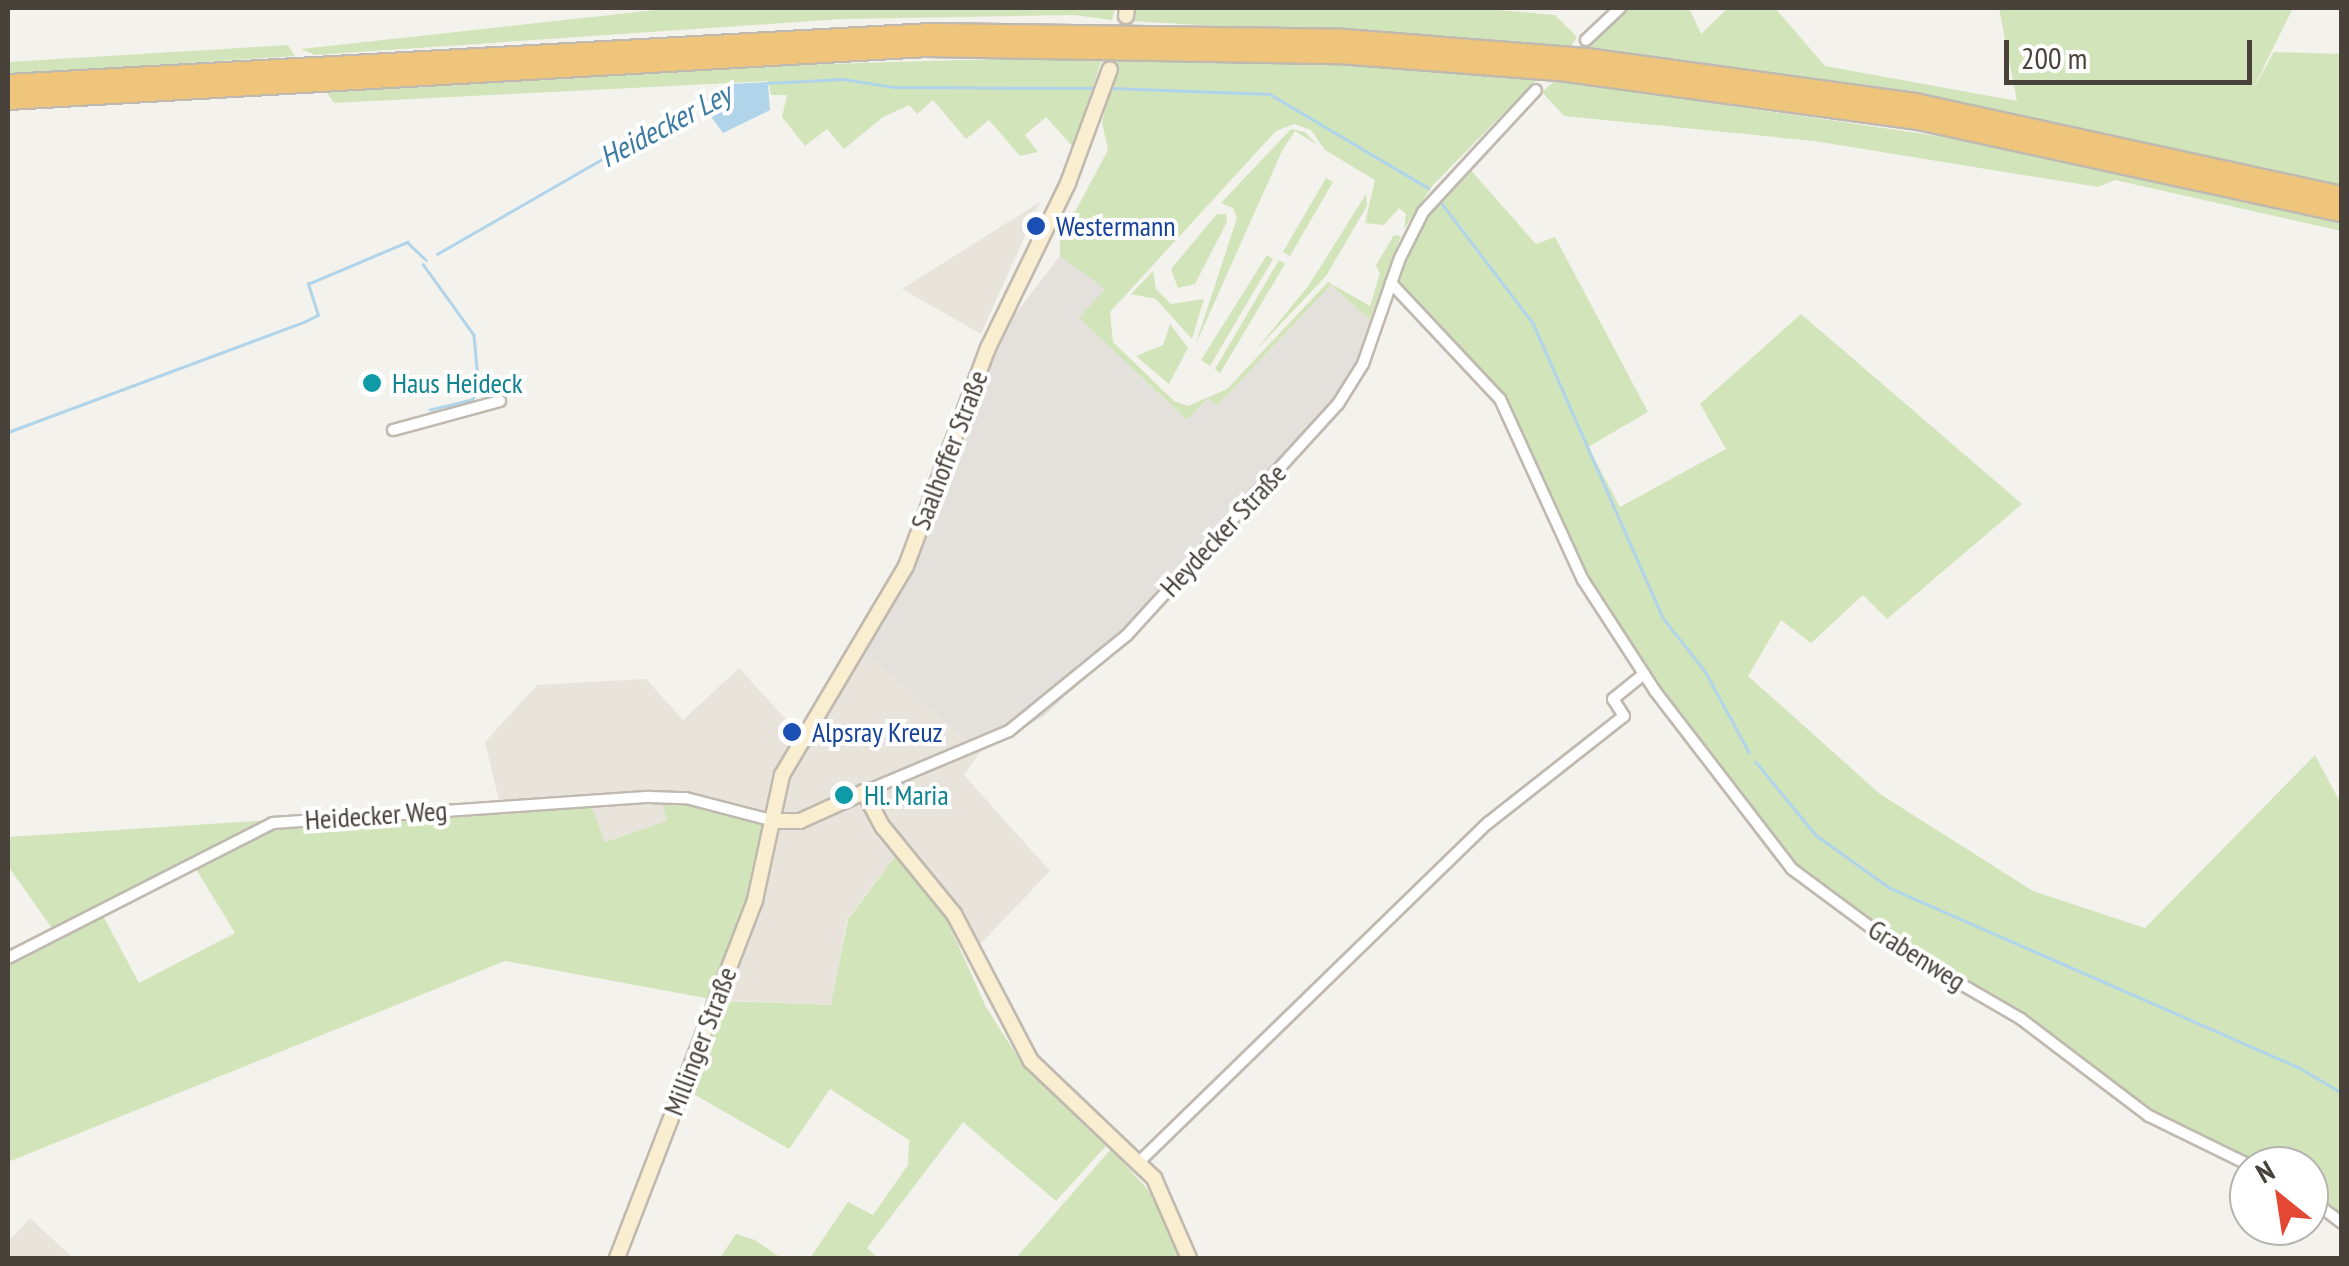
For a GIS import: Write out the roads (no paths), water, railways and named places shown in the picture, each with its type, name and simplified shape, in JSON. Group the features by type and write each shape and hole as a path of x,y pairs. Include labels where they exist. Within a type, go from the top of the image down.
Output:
{"highway":[{"path":"8,84 932,33 1325,38 1586,58 1915,102 2342,196"},
{"path":"8,100 926,47 1340,54 1664,83 1920,120 2342,212"}],"street":[{"path":"1586,40 1620,8"},
{"name":"Saalhoffer Straße","path":"774,821 782,775 800,736 906,566 981,366 1074,170 1110,69"},
{"name":"Heydecker Straße","path":"774,821 800,821 1009,730 1105,656 1338,404 1363,364 1391,282 1432,200 1536,90"},
{"name":"Grabenweg","path":"1391,282 1500,398 1583,580 1644,674 1792,869 1897,948 2021,1019 2149,1116 2229,1155"},
{"path":"393,430 500,401"},
{"path":"1139,1162 1488,823 1624,716 1612,699 1644,674"},
{"path":"864,792 883,827 954,914 989,992 1031,1061 1139,1162 1166,1194 1189,1258"},
{"name":"Heidecker Weg","path":"8,958 272,823 649,797 686,798 774,821"},
{"name":"Millinger Straße","path":"616,1258 755,900 774,821"}],"water":[{"path":"731,85 768,85 770,110 723,133 704,107"}],"waterway":[{"name":"Heidecker Ley","path":"437,254 731,85 843,79 894,87 1096,88"},
{"path":"1111,88 1270,94 1428,188"},
{"path":"1440,201 1533,323 1663,618 1705,671 1749,752"},
{"name":"Heidecker Ley","path":"8,432 306,321 318,315 308,284 407,242 426,260"},
{"path":"423,264 474,335 479,391 472,400 430,410"},
{"path":"1756,762 1816,835 1890,888 2300,1068 2342,1093"}],"place":[{"name":"Westermann","path":"1036,226"},
{"name":"Haus Heideck","path":"372,383"},
{"name":"Alpsray Kreuz","path":"792,732"},
{"name":"Hl. Maria","path":"844,795"}]}
